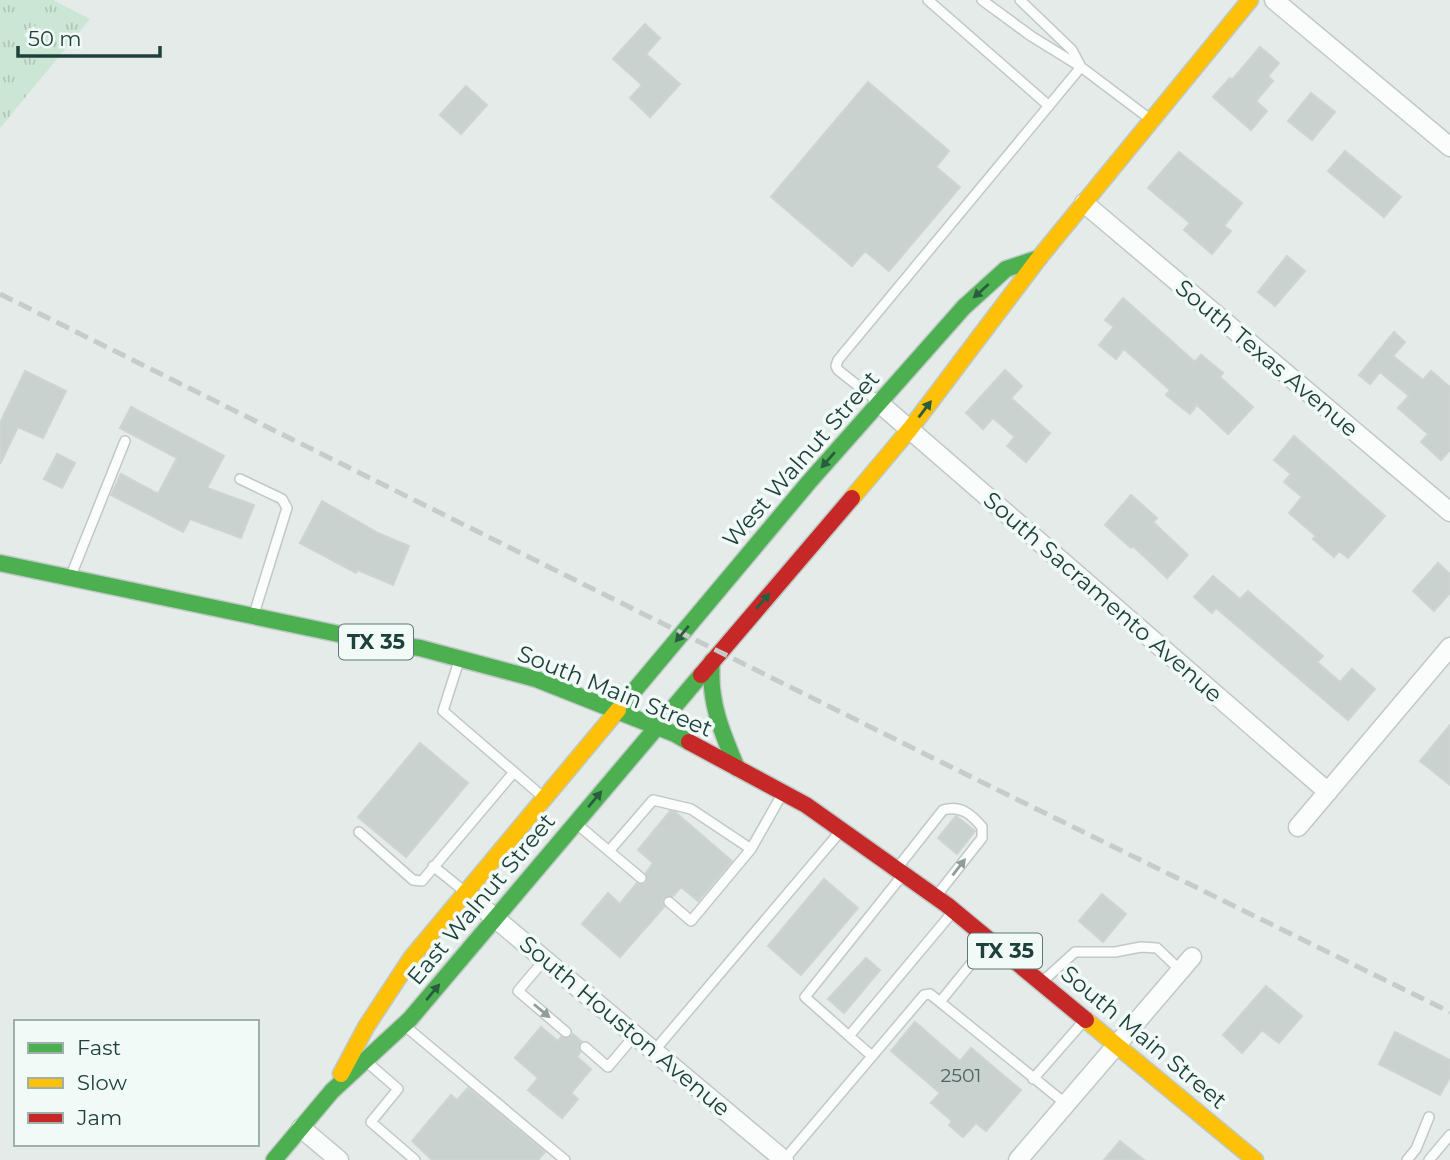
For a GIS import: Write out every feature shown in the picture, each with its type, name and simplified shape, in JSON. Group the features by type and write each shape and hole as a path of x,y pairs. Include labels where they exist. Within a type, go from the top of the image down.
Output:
{"street":[{"path":"655,728 910,429 1039,258 1250,0"},
{"path":"1274,0 1450,146"},
{"name":"South Texas Avenue","path":"1084,203 1450,512"},
{"name":"West Walnut Street","path":"615,712 878,402 972,299 1006,269 1039,258"},
{"name":"South Sacramento Avenue","path":"878,402 1328,792"},
{"name":"South Main Street","path":"0,563 460,658 536,679 676,734 806,805 936,896 1255,1160"},
{"path":"1298,827 1450,647"},
{"path":"712,661 709,677 713,705 737,768"},
{"name":"East Walnut Street","path":"359,1056 366,1027 412,957 615,712"},
{"name":"East Walnut Street","path":"274,1160 359,1056 404,1025 655,728"},
{"name":"South Houston Avenue","path":"465,893 784,1160"},
{"path":"1018,1160 1186,964"},
{"path":"301,1128 339,1160"}],"lane":[{"path":"928,0 1049,106"},
{"path":"982,0 1031,36 1081,67 1151,120"},
{"path":"1020,0 1072,50 1081,67"},
{"path":"878,402 838,370 838,360 1081,67"},
{"path":"71,577 125,441"},
{"path":"240,479 282,499 287,508 254,616"},
{"path":"460,658 443,711 544,798"},
{"path":"359,832 413,880 422,881 514,772"},
{"path":"668,902 691,921 751,849 783,793"},
{"path":"609,851 653,800 691,809 751,849"},
{"path":"872,1056 805,998 943,810 960,808 982,827 982,838 936,896"},
{"path":"575,823 641,878"},
{"path":"654,1051 841,830"},
{"path":"433,866 465,893"},
{"path":"849,1037 954,910"},
{"path":"940,1002 991,939"},
{"path":"1042,982 1075,952 1085,950 1115,952 1141,947 1157,948 1186,964"},
{"path":"545,959 518,991 566,1031"},
{"path":"784,1160 924,995 930,994 1066,1104"},
{"path":"1034,1079 1086,1019"},
{"path":"404,1025 565,1160"},
{"path":"585,1047 608,1067 635,1035"},
{"path":"359,1056 398,1089 371,1122 415,1160"},
{"path":"1407,1160 1416,1149 1429,1116"},
{"path":"1429,1160 1450,1135"}],"green space":[{"path":"0,0 53,0 90,19 0,128"}],"building":[{"path":"645,24 660,38 646,54 680,84 650,117 630,98 642,85 613,59"},
{"path":"1260,47 1279,63 1268,76 1273,81 1256,101 1267,111 1251,130 1213,97 1230,78 1232,80"},
{"path":"868,82 949,151 936,167 960,187 889,271 865,251 852,266 771,197"},
{"path":"466,86 487,105 461,134 440,115"},
{"path":"1311,93 1335,112 1312,140 1288,121"},
{"path":"1345,151 1401,197 1384,217 1328,171"},
{"path":"1179,152 1242,203 1224,226 1231,231 1212,254 1184,230 1190,223 1148,188"},
{"path":"1287,256 1305,271 1275,306 1258,292"},
{"path":"1123,298 1195,362 1201,355 1223,373 1220,377 1253,407 1228,434 1197,405 1190,414 1166,395 1170,390 1124,349 1116,359 1099,345 1114,327 1105,320"},
{"path":"1394,332 1405,342 1393,356 1423,380 1431,371 1450,387 1450,450 1441,460 1421,442 1428,434 1398,408 1409,396 1380,372 1370,384 1359,375"},
{"path":"1005,370 1022,386 1011,398 1050,433 1026,462 1007,446 1015,437 993,418 983,429 966,413"},
{"path":"25,371 66,391 43,438 18,427 0,464 0,423"},
{"path":"131,407 224,456 207,488 254,505 241,538 190,519 183,532 111,495 121,474 158,494 177,458 120,428"},
{"path":"1294,436 1385,516 1348,558 1339,551 1334,557 1313,539 1316,536 1289,513 1302,497 1284,482 1291,474 1274,460"},
{"path":"57,454 75,463 62,488 44,479"},
{"path":"1131,495 1157,518 1153,522 1188,555 1167,578 1133,546 1131,548 1105,525"},
{"path":"322,501 378,533 409,546 393,585 358,570 356,573 300,543"},
{"path":"1438,563 1450,574 1450,593 1434,611 1413,591"},
{"path":"1213,576 1240,599 1248,591 1323,656 1317,662 1340,682 1352,669 1375,689 1348,720 1216,608 1212,613 1194,597"},
{"path":"1450,725 1450,785 1420,761"},
{"path":"420,743 468,783 406,857 358,817"},
{"path":"670,811 675,812 732,861 698,901 681,887 673,896 664,897 664,907 620,957 582,924 608,893 620,904 637,883 643,885 647,882 646,873 653,863 638,850"},
{"path":"956,816 975,831 957,854 938,838"},
{"path":"824,879 858,908 801,975 768,946"},
{"path":"1102,894 1126,914 1103,942 1079,921"},
{"path":"866,958 880,970 844,1013 828,999"},
{"path":"1266,986 1302,1016 1279,1043 1262,1030 1242,1053 1223,1035"},
{"path":"915,1022 960,1061 971,1048 1021,1090 986,1131 976,1123 963,1137 949,1125 952,1121 931,1103 940,1093 891,1051"},
{"path":"541,1027 558,1041 561,1037 569,1038 573,1034 581,1041 577,1057 591,1069 571,1093 578,1099 562,1118 528,1090 538,1078 515,1058"},
{"path":"1395,1032 1450,1060 1450,1077 1440,1095 1379,1064"},
{"path":"468,1088 545,1152 538,1160 432,1160 412,1141 451,1095 457,1100"},
{"path":"1120,1141 1144,1160 1104,1160"}],"railway":[{"path":"0,294 1450,1012"}],"traffic: fast":[{"path":"618,710 809,482 964,307 1006,269 1039,258"},
{"path":"0,563 377,642 420,648 536,679 689,742"},
{"path":"712,661 714,703 737,768"},
{"path":"274,1160 332,1091 410,1019 701,675"}],"traffic: slow":[{"path":"852,498 910,429 1039,258 1250,0"},
{"path":"341,1074 366,1027 412,957 618,710"},
{"path":"1086,1020 1255,1160"}],"traffic: jam":[{"path":"701,675 852,498"},
{"path":"689,742 806,805 947,905 1086,1020"}]}
